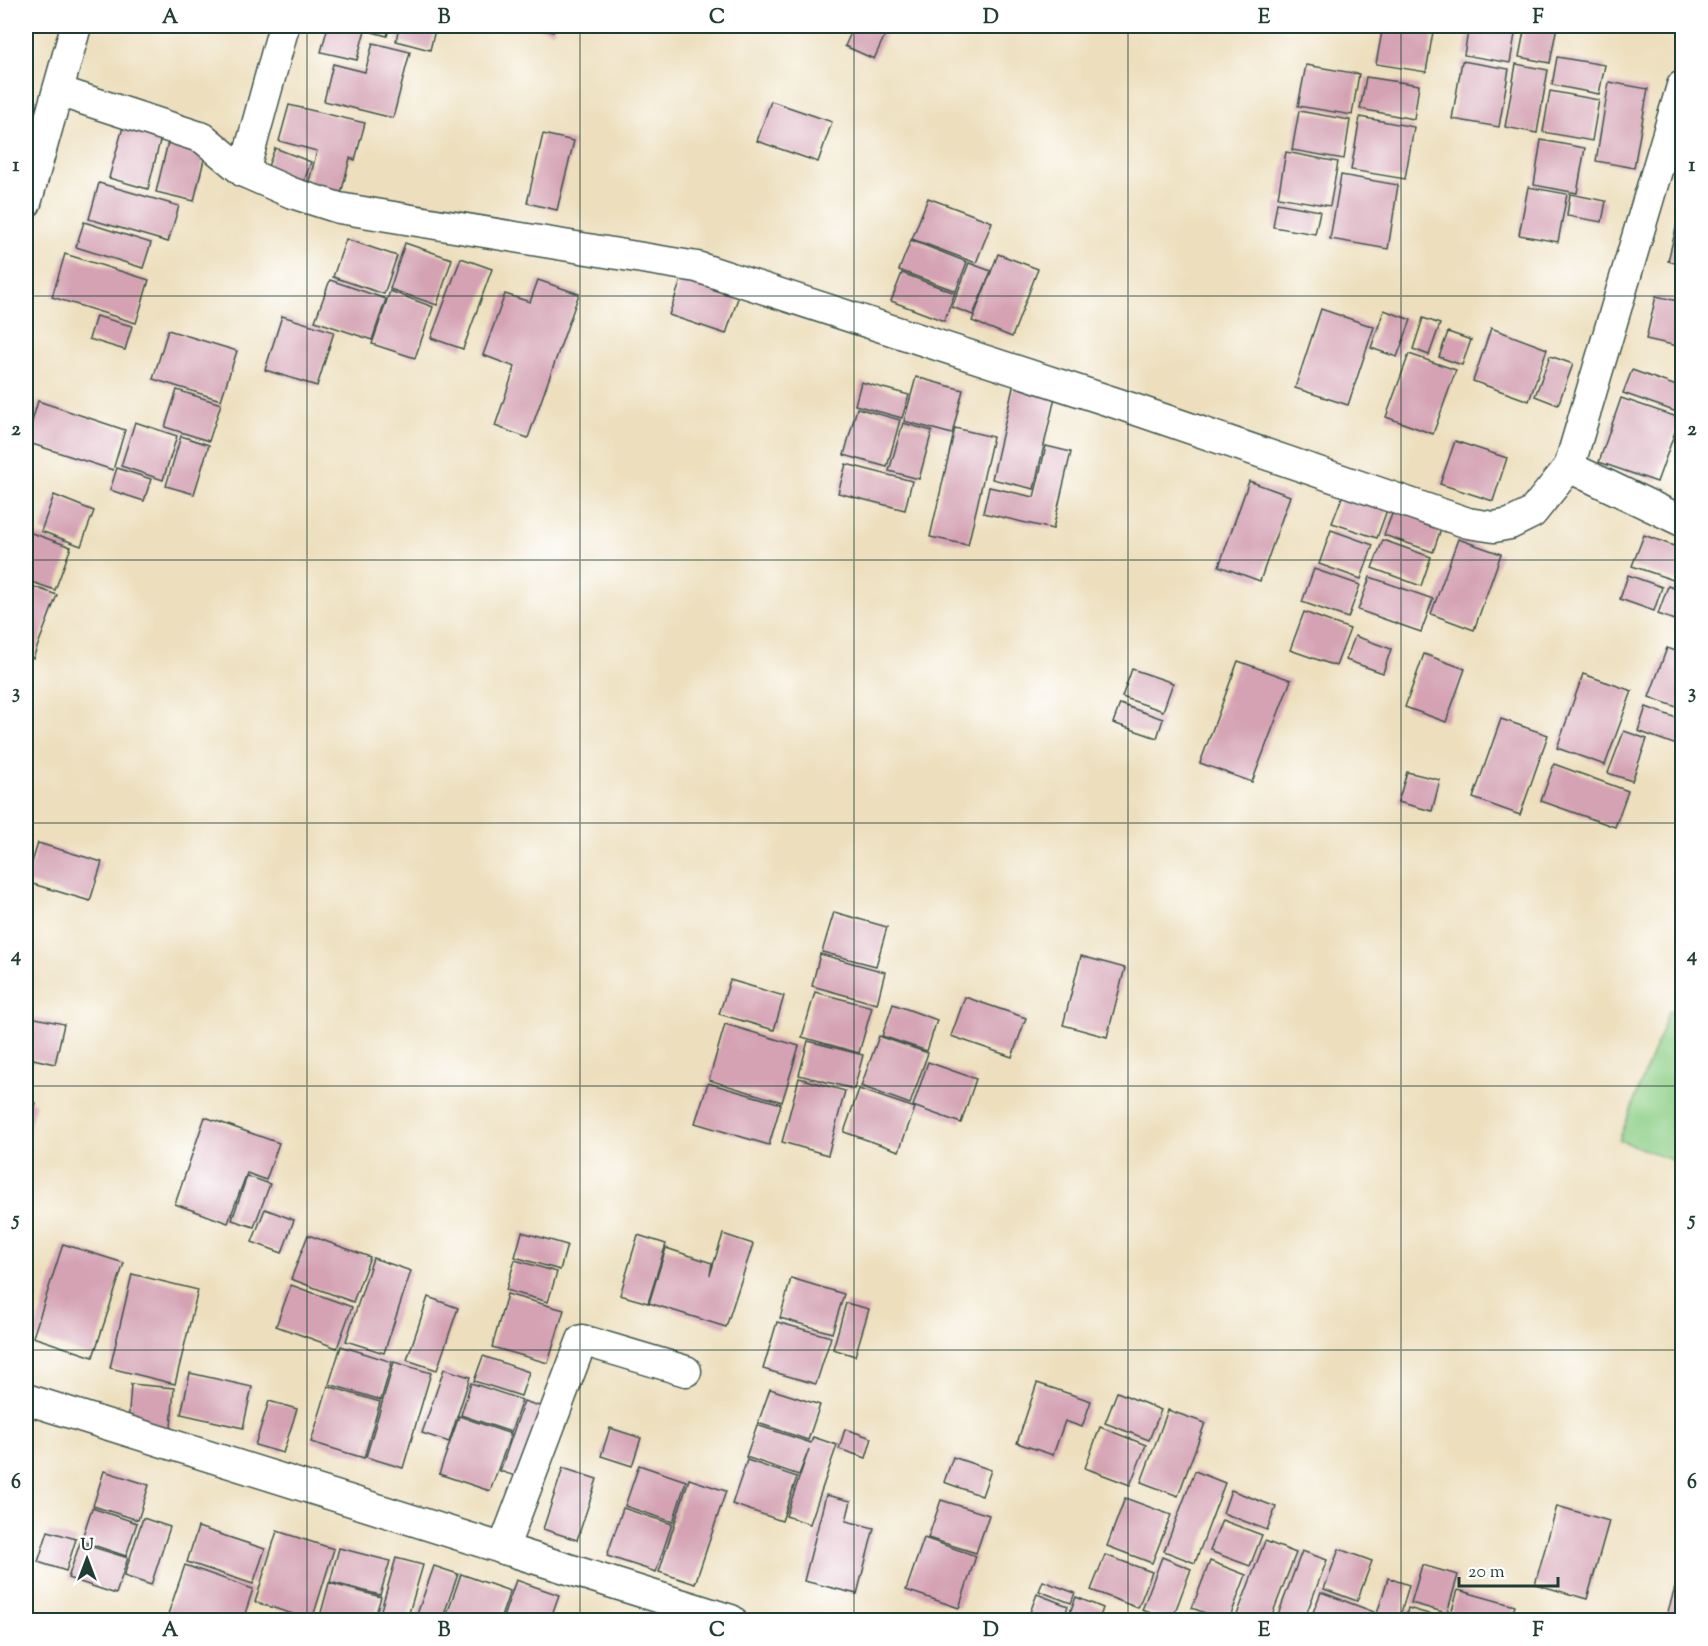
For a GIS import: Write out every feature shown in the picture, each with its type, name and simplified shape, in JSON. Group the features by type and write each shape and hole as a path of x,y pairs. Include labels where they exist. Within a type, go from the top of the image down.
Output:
{"street":[{"path":"26,203 76,26"},
{"path":"244,172 284,26"},
{"path":"58,91 203,138 244,172 292,193 339,208 697,267 1119,404 1468,523 1494,527 1510,524 1532,513 1569,466 1683,86"},
{"path":"1569,466 1683,521"},
{"path":"503,1549 582,1340 686,1371"},
{"path":"26,1399 730,1620"}],"green space":[{"path":"1669,1011 1682,1016 1682,1164 1619,1140"}],"building":[{"path":"328,26 390,26 387,36 365,30 357,60 321,52"},
{"path":"399,26 436,26 430,50 396,41"},
{"path":"533,26 555,26 553,32"},
{"path":"854,26 863,26 885,35 874,59 845,46"},
{"path":"1383,26 1434,26 1426,72 1376,64"},
{"path":"1469,26 1516,29 1510,63 1464,55"},
{"path":"1525,26 1557,26 1550,63 1519,57"},
{"path":"373,43 410,52 393,118 324,101 333,64 365,72"},
{"path":"1557,57 1605,65 1599,94 1552,85"},
{"path":"1462,61 1509,69 1499,127 1452,119"},
{"path":"1516,64 1548,70 1537,133 1505,127"},
{"path":"1306,65 1359,74 1352,115 1298,106"},
{"path":"1366,77 1419,85 1414,119 1360,109"},
{"path":"1609,82 1648,89 1634,168 1596,161"},
{"path":"1550,91 1599,100 1592,141 1543,132"},
{"path":"771,101 832,122 818,162 757,141"},
{"path":"289,105 365,123 355,160 350,158 341,194 308,185 317,151 279,141"},
{"path":"1299,111 1350,120 1344,159 1292,150"},
{"path":"1360,117 1414,127 1405,179 1351,170"},
{"path":"123,127 161,137 148,189 109,178"},
{"path":"543,134 574,141 557,210 527,203"},
{"path":"169,138 207,147 194,201 156,192"},
{"path":"1541,140 1585,148 1577,193 1534,185"},
{"path":"275,148 311,162 302,187 265,174"},
{"path":"1286,152 1338,162 1330,206 1278,197"},
{"path":"1341,175 1398,185 1388,249 1330,239"},
{"path":"99,183 179,206 168,242 89,219"},
{"path":"1528,187 1567,194 1558,242 1519,235"},
{"path":"1570,194 1606,201 1602,222 1567,216"},
{"path":"928,198 992,222 976,263 912,239"},
{"path":"1277,203 1320,211 1315,234 1273,227"},
{"path":"1678,220 1682,221 1682,265 1668,261"},
{"path":"84,222 151,243 143,268 76,247"},
{"path":"346,239 397,256 384,294 333,277"},
{"path":"911,240 967,262 956,291 899,270"},
{"path":"405,243 452,259 437,305 390,289"},
{"path":"65,254 149,280 136,323 52,297"},
{"path":"998,254 1038,269 1012,337 972,321"},
{"path":"461,258 492,269 463,349 431,338"},
{"path":"969,263 991,271 973,315 952,307"},
{"path":"684,271 714,281 711,289 738,298 726,334 669,315"},
{"path":"902,273 955,293 944,321 891,301"},
{"path":"330,280 386,299 372,340 315,321"},
{"path":"538,280 579,294 528,438 495,426 515,367 483,355 505,294 530,302"},
{"path":"390,291 433,307 415,358 372,344"},
{"path":"1656,296 1682,302 1682,347 1646,339"},
{"path":"1321,309 1374,327 1348,405 1295,388"},
{"path":"1384,310 1411,320 1397,357 1371,348"},
{"path":"96,316 132,326 125,350 89,339"},
{"path":"282,316 334,332 317,386 265,370"},
{"path":"1423,318 1440,324 1429,355 1413,349"},
{"path":"1491,328 1547,349 1529,401 1473,381"},
{"path":"168,330 237,351 221,400 153,379"},
{"path":"1448,332 1471,340 1462,365 1439,357"},
{"path":"1409,354 1456,370 1433,434 1386,417"},
{"path":"1550,356 1573,364 1558,405 1535,396"},
{"path":"1632,370 1682,388 1682,397 1677,412 1623,393"},
{"path":"916,377 963,390 952,434 904,421"},
{"path":"861,382 909,395 902,418 855,405"},
{"path":"1014,383 1056,393 1034,489 992,479"},
{"path":"177,390 221,404 209,441 165,427"},
{"path":"1621,398 1680,418 1657,482 1599,462"},
{"path":"38,401 125,430 113,470 26,442"},
{"path":"857,408 900,420 887,467 844,455"},
{"path":"135,422 177,436 163,480 121,466"},
{"path":"903,423 932,431 919,479 889,471"},
{"path":"955,428 993,437 968,545 930,537"},
{"path":"181,436 209,445 194,494 166,486"},
{"path":"1455,441 1507,458 1493,501 1440,484"},
{"path":"1046,446 1071,452 1053,529 983,513 989,487 1034,497"},
{"path":"846,464 912,481 905,510 838,493"},
{"path":"117,468 151,479 144,501 110,490"},
{"path":"1249,481 1290,496 1260,581 1219,566"},
{"path":"1344,492 1388,507 1377,538 1332,523"},
{"path":"54,495 94,511 81,546 41,531"},
{"path":"1394,509 1442,526 1433,552 1384,535"},
{"path":"1331,530 1373,545 1361,579 1319,564"},
{"path":"26,531 71,547 55,590 26,580"},
{"path":"1644,535 1682,549 1682,574 1679,582 1632,566"},
{"path":"1458,539 1501,554 1474,630 1431,614"},
{"path":"1383,540 1431,557 1421,586 1372,568"},
{"path":"1314,569 1360,585 1348,618 1302,602"},
{"path":"1628,575 1662,587 1654,611 1620,599"},
{"path":"1370,577 1433,599 1421,632 1358,610"},
{"path":"26,584 57,595 33,658 26,656"},
{"path":"1668,586 1682,591 1682,623 1658,614"},
{"path":"1304,612 1350,629 1336,666 1290,650"},
{"path":"1355,636 1391,649 1383,673 1346,660"},
{"path":"1667,648 1682,653 1682,709 1649,697"},
{"path":"1424,654 1465,669 1446,722 1405,707"},
{"path":"1238,661 1291,680 1252,782 1200,763"},
{"path":"1132,669 1173,683 1163,711 1122,697"},
{"path":"1583,674 1632,691 1605,765 1557,748"},
{"path":"1120,704 1163,719 1157,738 1113,723"},
{"path":"1646,707 1682,720 1682,747 1638,731"},
{"path":"1501,719 1548,735 1520,815 1473,798"},
{"path":"1624,731 1647,739 1632,781 1608,773"},
{"path":"1554,764 1628,791 1615,827 1541,801"},
{"path":"1407,772 1440,780 1432,811 1398,802"},
{"path":"1682,804 1682,828 1675,825"},
{"path":"38,843 102,862 90,901 26,882"},
{"path":"834,912 887,927 876,966 822,952"},
{"path":"820,954 885,972 877,1004 812,986"},
{"path":"1081,956 1125,968 1107,1037 1063,1025"},
{"path":"730,980 784,996 774,1030 719,1014"},
{"path":"815,992 872,1007 859,1053 802,1037"},
{"path":"965,997 1026,1018 1012,1057 951,1036"},
{"path":"893,1004 937,1020 927,1051 882,1036"},
{"path":"26,1016 64,1024 55,1064 33,1059 29,1077 26,1076"},
{"path":"725,1024 799,1046 782,1102 709,1080"},
{"path":"879,1036 928,1053 910,1104 861,1086"},
{"path":"808,1041 863,1055 854,1089 799,1075"},
{"path":"928,1062 976,1079 961,1123 913,1106"},
{"path":"799,1078 845,1091 828,1155 782,1142"},
{"path":"708,1083 781,1104 769,1145 695,1123"},
{"path":"859,1089 915,1108 899,1151 844,1132"},
{"path":"26,1100 36,1103 26,1140"},
{"path":"205,1117 279,1143 266,1180 247,1173 228,1223 175,1204"},
{"path":"247,1176 270,1184 254,1227 232,1220"},
{"path":"265,1209 294,1220 282,1253 252,1242"},
{"path":"522,1232 567,1245 560,1270 515,1257"},
{"path":"723,1234 753,1244 726,1327 649,1303 666,1248 712,1263 710,1275"},
{"path":"308,1235 370,1257 353,1302 291,1279"},
{"path":"638,1235 666,1244 648,1303 620,1295"},
{"path":"63,1244 124,1263 93,1357 33,1337"},
{"path":"373,1258 411,1271 384,1353 346,1341"},
{"path":"515,1260 557,1272 548,1302 506,1290"},
{"path":"132,1274 198,1290 175,1384 110,1368"},
{"path":"791,1278 844,1294 832,1333 780,1318"},
{"path":"291,1285 352,1307 337,1348 276,1326"},
{"path":"507,1294 564,1310 548,1363 492,1347"},
{"path":"428,1297 458,1308 437,1370 407,1360"},
{"path":"846,1303 869,1309 855,1356 833,1349"},
{"path":"777,1322 831,1337 816,1384 763,1369"},
{"path":"341,1346 392,1362 381,1400 329,1384"},
{"path":"483,1356 529,1372 521,1396 474,1381"},
{"path":"394,1362 431,1373 403,1468 366,1457"},
{"path":"444,1369 470,1377 449,1442 422,1433"},
{"path":"190,1373 252,1387 243,1428 181,1414"},
{"path":"471,1383 522,1400 511,1432 461,1415"},
{"path":"1037,1383 1091,1401 1082,1427 1065,1421 1053,1455 1017,1443"},
{"path":"131,1384 174,1388 171,1428 128,1425"},
{"path":"328,1386 380,1402 364,1458 311,1442"},
{"path":"770,1389 820,1405 808,1440 758,1423"},
{"path":"1117,1392 1161,1410 1149,1440 1105,1423"},
{"path":"269,1401 297,1409 283,1453 255,1445"},
{"path":"524,1401 548,1409 524,1479 500,1471"},
{"path":"1168,1410 1205,1423 1178,1496 1141,1482"},
{"path":"459,1416 511,1434 490,1491 439,1474"},
{"path":"757,1425 811,1443 813,1437 837,1445 810,1524 786,1516 809,1449 799,1475 746,1457"},
{"path":"1100,1427 1146,1445 1130,1485 1085,1468"},
{"path":"610,1428 641,1438 632,1466 601,1456"},
{"path":"845,1429 872,1438 866,1458 839,1449"},
{"path":"953,1457 991,1470 982,1496 944,1482"},
{"path":"747,1460 797,1477 782,1521 732,1504"},
{"path":"639,1465 686,1481 673,1522 625,1506"},
{"path":"563,1468 597,1479 577,1540 543,1529"},
{"path":"104,1471 149,1485 138,1520 93,1506"},
{"path":"1195,1471 1225,1483 1195,1563 1164,1551"},
{"path":"689,1479 726,1491 695,1584 659,1572"},
{"path":"1231,1490 1276,1507 1267,1530 1223,1513"},
{"path":"826,1495 851,1501 846,1521 874,1528 857,1594 804,1581"},
{"path":"1125,1498 1171,1515 1152,1563 1107,1546"},
{"path":"941,1500 989,1515 976,1553 928,1538"},
{"path":"1557,1506 1609,1521 1587,1599 1535,1584"},
{"path":"92,1508 137,1523 126,1556 81,1541"},
{"path":"623,1508 672,1524 656,1572 607,1556"},
{"path":"143,1518 170,1527 151,1585 124,1576"},
{"path":"1222,1520 1262,1535 1250,1566 1210,1551"},
{"path":"198,1527 265,1549 253,1584 187,1562"},
{"path":"48,1531 76,1539 66,1571 38,1562"},
{"path":"277,1531 334,1549 312,1620 255,1602"},
{"path":"924,1538 976,1556 959,1608 906,1590"},
{"path":"1265,1541 1296,1553 1270,1620 1235,1620"},
{"path":"80,1543 128,1558 116,1594 68,1578"},
{"path":"339,1548 390,1561 380,1595 330,1582"},
{"path":"1339,1549 1372,1561 1357,1601 1324,1589"},
{"path":"1302,1551 1327,1560 1304,1620 1276,1620"},
{"path":"1105,1555 1152,1572 1138,1608 1091,1590"},
{"path":"1162,1557 1191,1569 1172,1620 1142,1610"},
{"path":"396,1558 423,1565 407,1620 378,1620"},
{"path":"1210,1561 1246,1575 1229,1620 1192,1608"},
{"path":"185,1565 253,1589 243,1620 166,1620"},
{"path":"1422,1565 1458,1575 1447,1613 1411,1603"},
{"path":"434,1566 458,1574 442,1620 415,1620"},
{"path":"461,1574 510,1591 500,1620 445,1620"},
{"path":"1388,1578 1409,1585 1399,1620 1375,1620"},
{"path":"516,1580 559,1595 550,1620 502,1620"},
{"path":"1043,1581 1075,1593 1071,1603 1039,1591"},
{"path":"1677,1581 1682,1582 1682,1620 1666,1618"},
{"path":"329,1583 381,1597 374,1620 319,1620"},
{"path":"1458,1590 1515,1606 1510,1620 1449,1620"},
{"path":"1321,1592 1374,1612 1371,1620 1310,1620"},
{"path":"1037,1594 1068,1606 1063,1620 1027,1620"},
{"path":"1076,1597 1103,1608 1099,1620 1067,1620"},
{"path":"1408,1608 1443,1618 1443,1620 1405,1620"}]}
